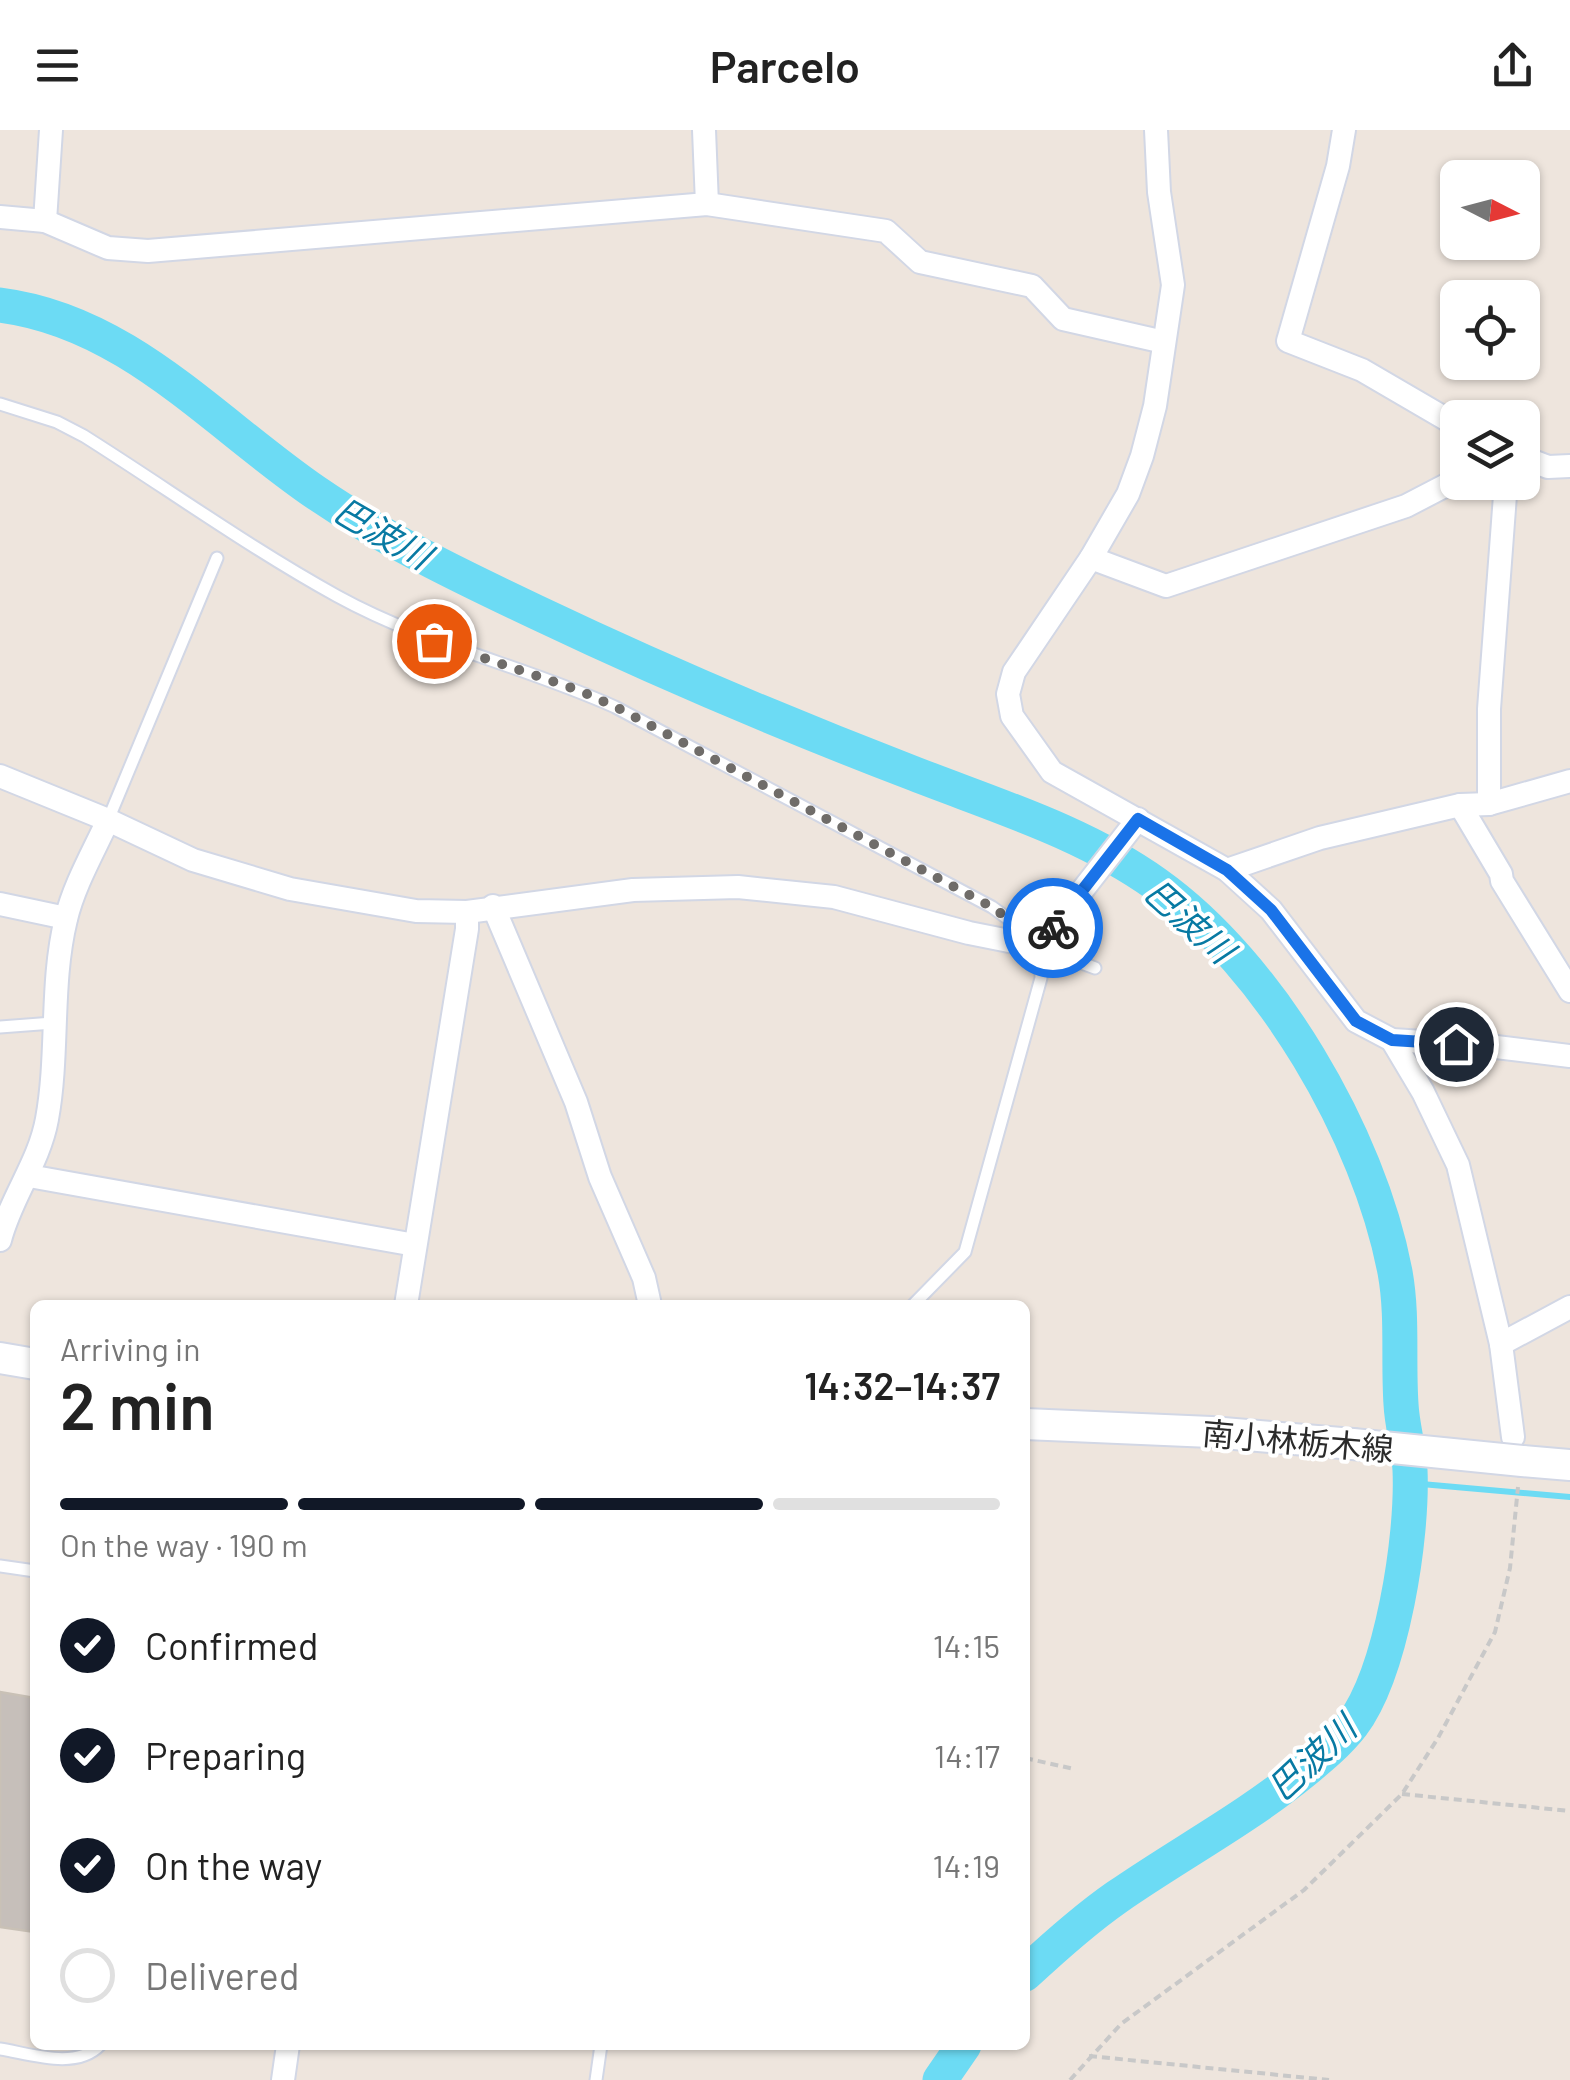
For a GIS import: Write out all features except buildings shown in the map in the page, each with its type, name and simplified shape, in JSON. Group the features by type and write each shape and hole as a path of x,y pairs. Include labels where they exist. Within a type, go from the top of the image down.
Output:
{"main road":[{"path":"0,1358 30,1363"},
{"name":"南小林栃木線","path":"1030,1424 1211,1432 1570,1465"}],"street":[{"path":"44,221 51,130"},
{"path":"704,130 707,204"},
{"path":"1156,130 1159,192 1173,284 1155,406 1128,494 1091,558 1014,672 1008,694 1012,716 1052,772 1135,823 1227,870 1271,910 1356,1021 1392,1040 1570,1056"},
{"path":"1344,130 1338,166 1288,341 1362,370 1440,416"},
{"path":"0,217 44,221 108,248 148,251 707,204 886,231 920,262 1032,286 1063,319 1164,342"},
{"path":"1540,464 1570,466"},
{"path":"1091,558 1166,586 1406,506 1440,488"},
{"path":"1489,804 1489,710 1505,500"},
{"path":"0,776 192,860 290,889 416,911 466,912 634,890 738,887 834,897 1029,945 1044,938 1135,823"},
{"path":"1227,870 1320,838 1460,805 1489,804 1570,782"},
{"path":"1460,805 1570,991"},
{"path":"0,1240 16,1198 30,1176 48,1116 53,1023 66,918 108,820"},
{"path":"0,904 66,918"},
{"path":"493,906 576,1102 600,1177 644,1278 649,1300"},
{"path":"407,1300 468,929 466,912"},
{"path":"1392,1040 1423,1092 1458,1165 1501,1344 1518,1461"},
{"path":"30,1176 415,1245"},
{"path":"1501,1344 1570,1307"},
{"path":"283,2080 287,2050"}],"lane":[{"path":"0,404 58,422 84,436 337,596 434,641 578,690 616,707 992,907 1044,938 1056,953 1095,968"},
{"path":"108,820 217,558"},
{"path":"918,1300 965,1252 1041,978 1044,938"},
{"path":"0,1027 53,1023"},
{"path":"0,1566 30,1570"},
{"path":"0,2049 70,2059 94,2050"},
{"path":"596,2080 601,2050"}],"path":[{"path":"1070,2080 1120,2024 1304,1890 1402,1794 1438,1738 1495,1632 1510,1568 1518,1461"},
{"path":"1030,1759 1074,1769"},
{"path":"1402,1794 1570,1811"},
{"path":"1089,2056 1329,2080"}],"waterway":[{"name":"巴波川","path":"0,305 46,315 129,353 315,492 451,571 677,676 1099,849 1156,884 1198,918 1275,1006 1309,1057 1363,1165 1395,1272 1410,1498 1404,1566 1389,1639 1366,1702 1335,1744 1259,1805 1105,1906 1030,1970"},
{"path":"1410,1483 1570,1497"},
{"name":"巴波川","path":"940,2080 961,2050"}],"way so far":[{"path":"434,641 578,690 616,707 992,907 1040,942 1053,928"}],"route":[{"path":"1053,928 1138,819 1227,870 1271,910 1356,1021 1392,1040 1456,1044"}]}
